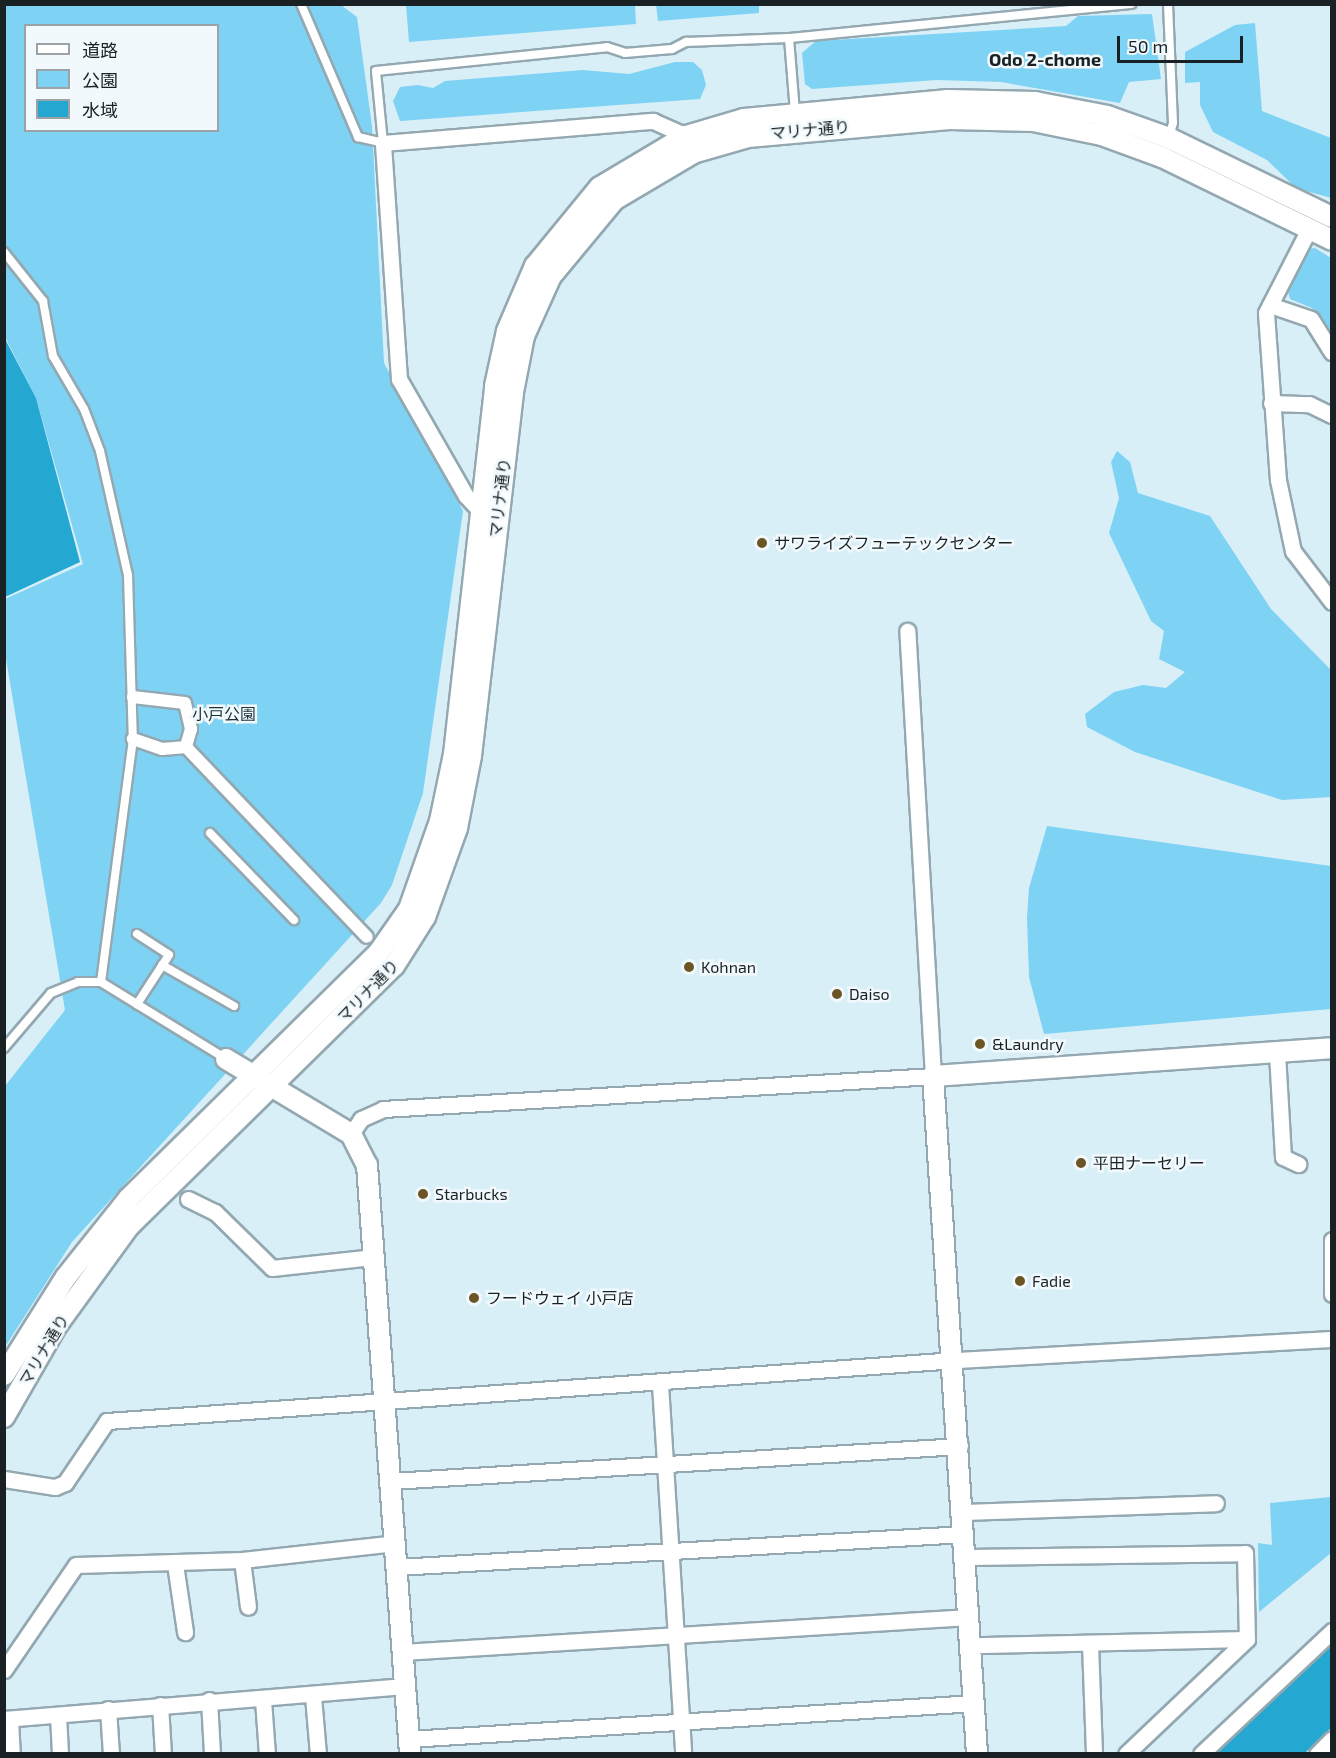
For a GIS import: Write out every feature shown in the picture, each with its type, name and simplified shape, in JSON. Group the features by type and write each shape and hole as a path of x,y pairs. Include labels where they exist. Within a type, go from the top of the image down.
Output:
{"street":[{"name":"マリナ通り","path":"4,1374 66,1277 129,1197 379,952 409,909 440,821 454,754 481,512 500,364 507,331 535,266 600,187 686,136 744,119 948,100 1035,102 1107,116 1169,138 1332,217"},
{"name":"マリナ通り","path":"4,1417 57,1325 129,1226 394,966 425,917 458,828 471,756 513,392 524,336 551,276 614,200 693,153 748,137 949,119 1033,121 1102,135 1162,157 1332,240"},
{"path":"481,512 466,496 399,379 383,143 653,121 686,136"},
{"path":"1309,229 1270,305 1271,403 1278,480 1293,551 1332,602"},
{"path":"1270,305 1311,319 1332,352"},
{"path":"1271,403 1309,404 1332,415"},
{"path":"907,631 933,1076 956,1360 973,1645 977,1754"},
{"path":"133,697 185,703 191,729 186,747"},
{"path":"133,739 162,749 186,747"},
{"path":"186,747 367,937"},
{"path":"351,1134 361,1119 383,1109 933,1076 1332,1048"},
{"path":"1277,1053 1283,1157 1298,1164"},
{"path":"226,1059 273,1084 351,1134 367,1166 409,1746 975,1703"},
{"path":"188,1200 215,1212 272,1268 374,1257"},
{"path":"1332,1240 1332,1294"},
{"path":"4,1479 55,1487 65,1483 107,1421 660,1384 956,1360 1332,1339"},
{"path":"660,1384 683,1754"},
{"path":"391,1481 665,1468 960,1446"},
{"path":"964,1512 1216,1503"},
{"path":"397,1567 965,1534"},
{"path":"4,1670 76,1565 242,1560 395,1543"},
{"path":"968,1557 1245,1553 1246,1639 1126,1754"},
{"path":"242,1560 248,1607"},
{"path":"175,1563 185,1632"},
{"path":"402,1652 676,1637 970,1617"},
{"path":"1201,1754 1332,1631"},
{"path":"973,1645 1246,1639"},
{"path":"1090,1644 1094,1754"},
{"path":"12,1754 7,1719 209,1700 263,1700 313,1696 405,1686"},
{"path":"313,1696 318,1754"},
{"path":"209,1700 212,1754"},
{"path":"263,1700 267,1754"},
{"path":"160,1706 163,1754"},
{"path":"108,1709 111,1754"},
{"path":"58,1715 60,1754"},
{"path":"1317,1754 1332,1739"}],"lane":[{"path":"301,4 358,137 383,143 376,70 607,47 625,53 672,49 686,42 789,38 1090,6 1131,4"},
{"path":"1168,4 1173,123 1169,138"},
{"path":"789,38 795,113"},
{"path":"4,252 43,301 53,356 84,409 108,480 128,575 133,739 101,982"},
{"path":"210,833 294,920"},
{"path":"136,934 169,955 137,1004"},
{"path":"162,965 234,1006"},
{"path":"4,1048 51,993 78,982 101,982 226,1059"}],"green space":[{"name":"小戸公園","path":"5,5 341,5 357,17 372,126 384,363 463,511 423,793 392,885 381,903 72,1242 5,1347 5,1086 65,1010 5,653 5,599 83,564 36,398 5,337"},
{"path":"406,5 635,5 636,24 409,42"},
{"path":"656,5 759,5 759,13 658,21"},
{"path":"1152,14 1161,79 1129,82 1120,103 1001,82 937,80 812,89 805,84 802,53 816,41 1066,26 1078,16"},
{"path":"1255,23 1262,111 1331,138 1331,198 1296,188 1267,160 1213,132 1200,105 1200,82 1185,83 1185,52 1235,25"},
{"path":"675,62 693,62 702,70 706,85 700,99 400,121 393,101 400,87 418,85 433,88 445,81 583,70 629,74"},
{"path":"1315,248 1331,258 1331,336 1312,308 1290,299 1286,284 1303,250"},
{"path":"1117,451 1130,462 1138,493 1210,516 1271,609 1330,669 1331,797 1282,800 1135,752 1087,727 1085,714 1114,692 1143,685 1166,688 1185,672 1159,659 1164,631 1151,621 1109,533 1119,498 1111,462"},
{"path":"1047,826 1331,866 1331,1009 1044,1034 1029,977 1027,918 1029,888"},
{"path":"1331,1497 1331,1553 1259,1612 1258,1543 1272,1545 1270,1503"}],"water":[{"path":"4,337 36,398 80,562 5,597"},
{"path":"1331,1639 1331,1728 1305,1753 1209,1754"}],"place":[{"name":"サワライズフューテックセンター","path":"762,543"},
{"name":"Kohnan","path":"689,967"},
{"name":"Daiso","path":"837,994"},
{"name":"&Laundry","path":"980,1044"},
{"name":"平田ナーセリー","path":"1081,1163"},
{"name":"Starbucks","path":"423,1194"},
{"name":"Fadie","path":"1020,1281"},
{"name":"フードウェイ 小戸店","path":"474,1298"}],"district":[{"name":"Odo 2-chome","path":"1045,59"}]}
